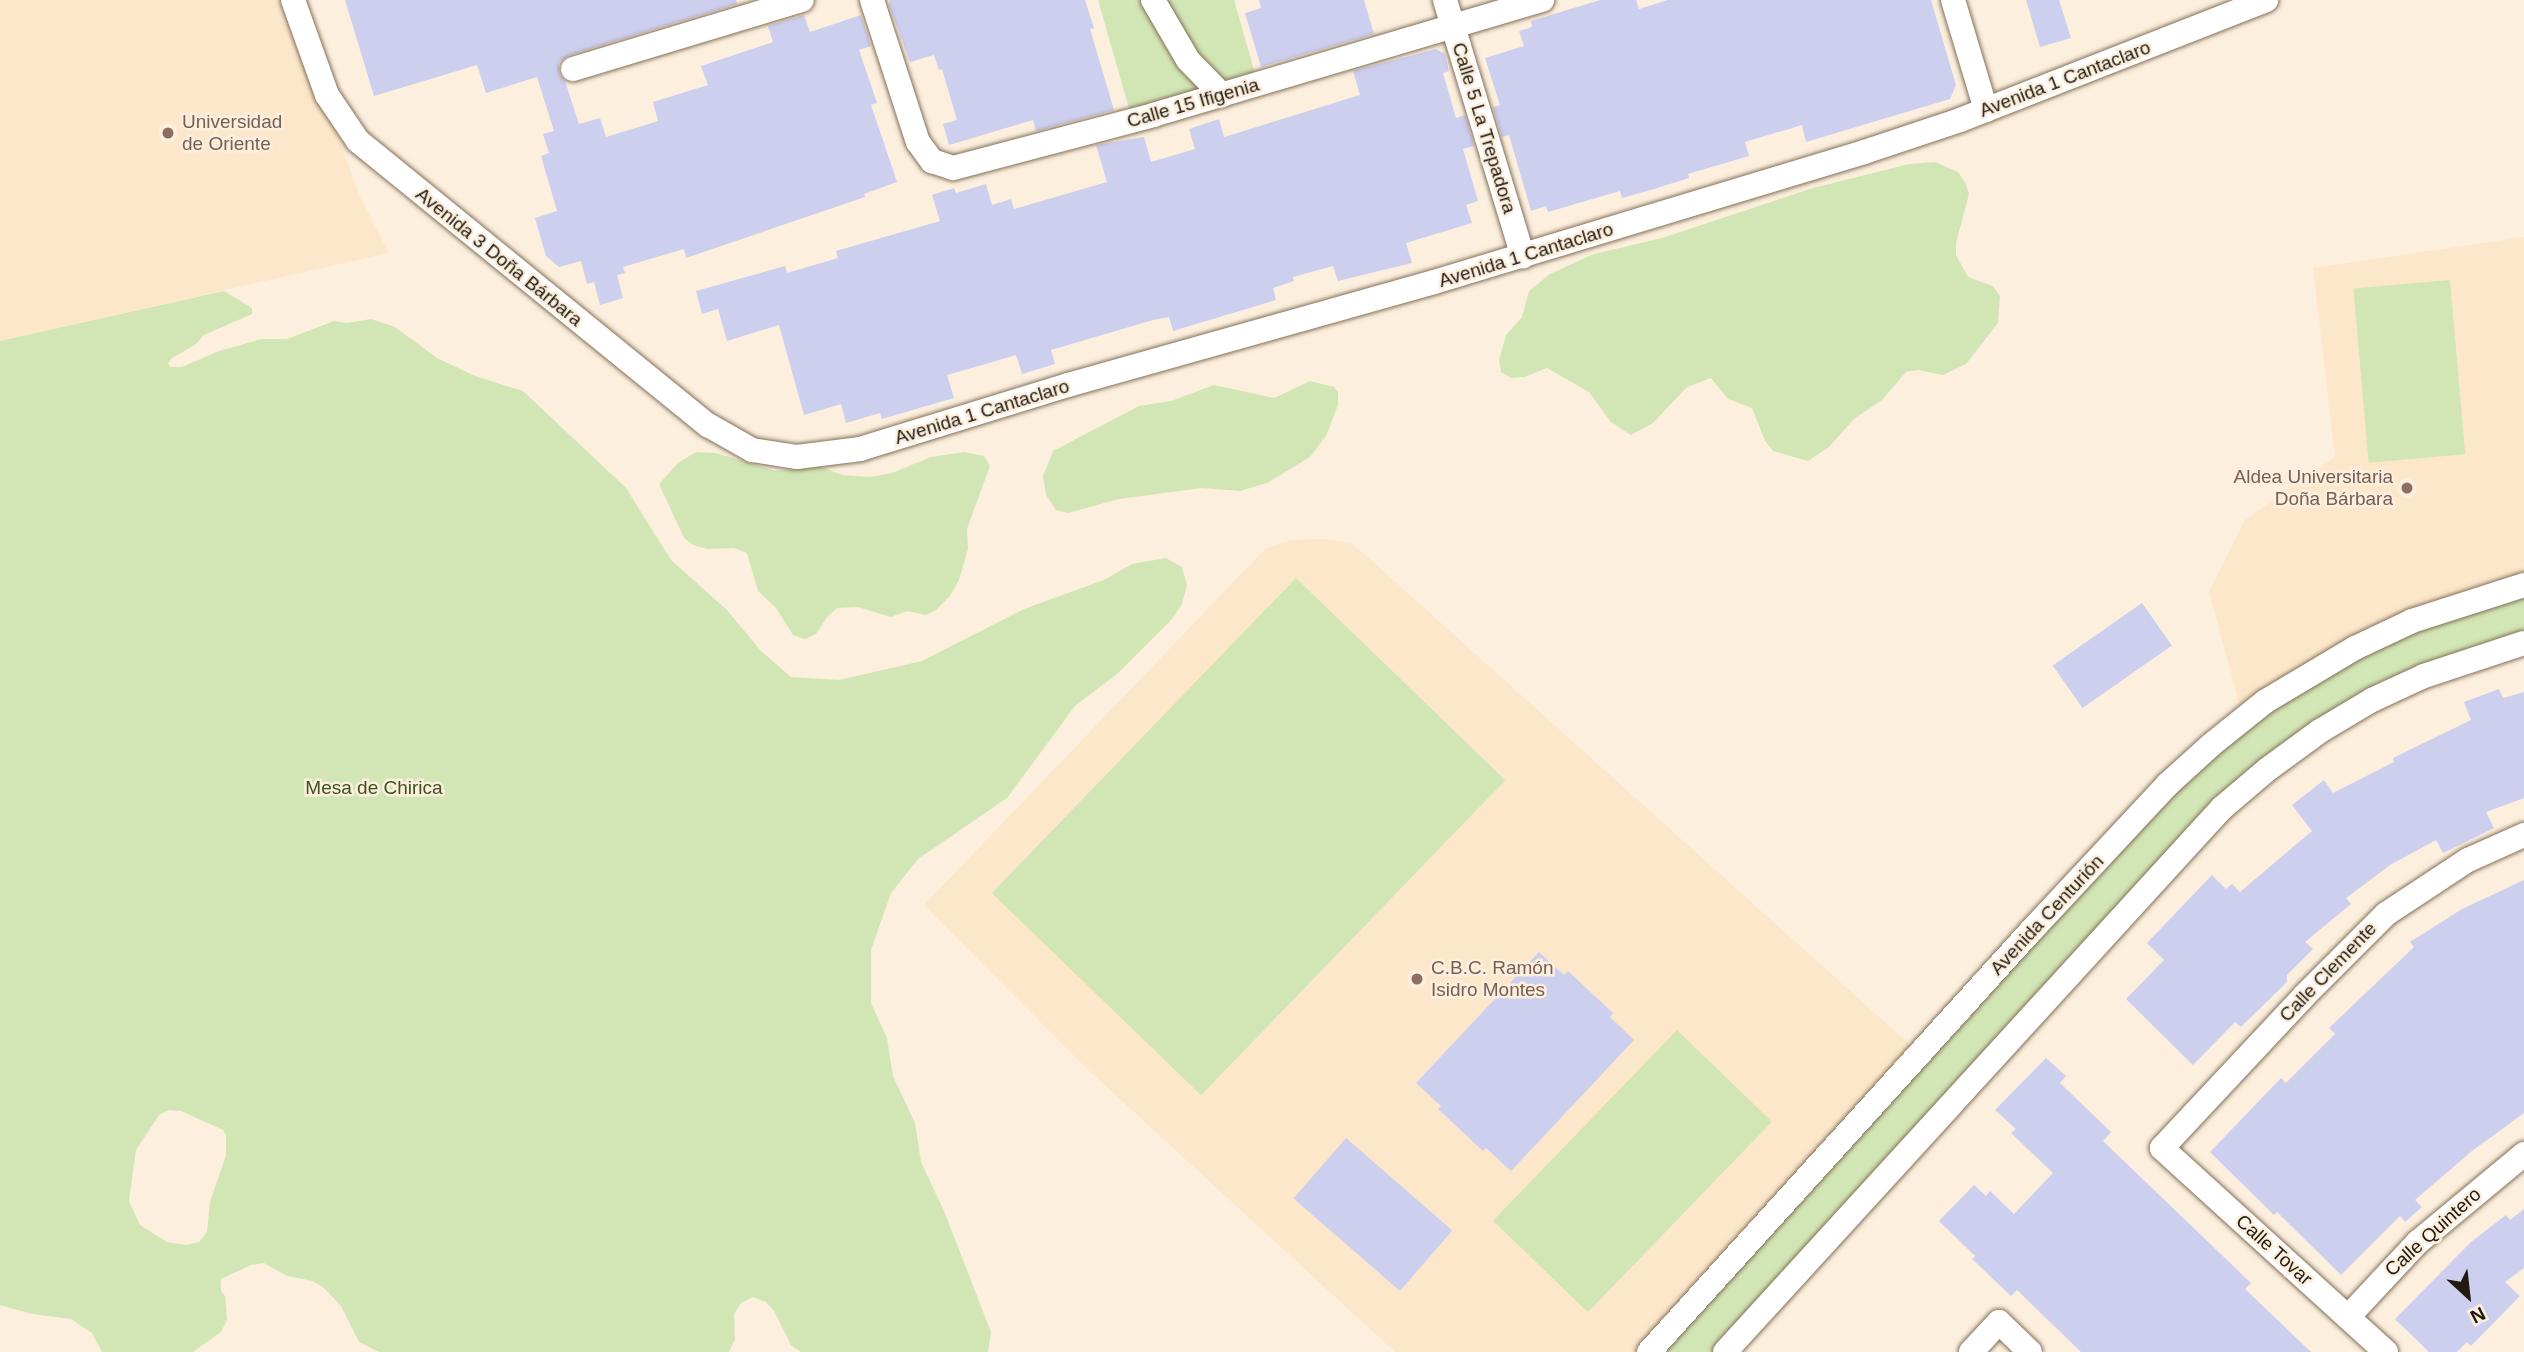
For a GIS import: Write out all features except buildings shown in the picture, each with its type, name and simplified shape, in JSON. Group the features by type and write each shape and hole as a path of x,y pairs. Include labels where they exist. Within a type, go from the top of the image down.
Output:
{"street":[{"name":"Avenida 3 Doña Bárbara","path":"293,0 327,95 358,141 708,425 752,450 772,455"},
{"path":"573,69 802,0"},
{"name":"Calle 15 Ifigenia","path":"872,0 915,136 923,153 932,160 953,168 970,166 1222,95 1542,0"},
{"path":"1153,0 1188,61 1222,95"},
{"name":"Calle 5 La Trepadora","path":"1446,0 1522,256"},
{"path":"1953,0 1986,110"},
{"name":"Avenida 1 Cantaclaro","path":"772,455 826,455 860,449 1068,385 1522,256 1852,156 1986,110 2266,0"},
{"name":"Avenida Centurión","path":"1649,1352 2030,932 2167,785 2211,745 2276,695 2355,648 2412,621 2524,585"},
{"path":"1725,1352 2222,808 2268,769 2320,731 2372,700 2424,676 2524,643"},
{"name":"Calle Clemente","path":"2162,1148 2304,996 2386,914 2468,860 2524,835"},
{"name":"Calle Tovar","path":"2162,1148 2386,1352"},
{"name":"Calle Quintero","path":"2348,1317 2418,1242 2524,1154"},
{"path":"1971,1352 1998,1322 2030,1352"}],"shaded area":[{"name":"Universidad de Oriente","path":"0,0 290,0 359,195 389,253 0,341"},
{"name":"Aldea Universitaria Doña Bárbara","path":"2524,237 2524,583 2243,717 2209,592 2245,520 2335,457 2313,268"},
{"name":"C.B.C. Ramón Isidro Montes","path":"1325,539 1352,543 1918,1052 1645,1352 1395,1352 1084,1066 924,905 1265,549 1291,540"}],"green space":[{"path":"1098,0 1234,0 1258,84 1132,119"},
{"path":"1935,162 1958,172 1965,182 1969,194 1956,243 1956,255 1968,277 1993,286 2000,296 1998,323 1966,364 1943,375 1918,370 1906,372 1882,400 1854,419 1829,447 1808,461 1773,451 1765,441 1752,408 1728,399 1711,378 1687,387 1653,423 1631,435 1611,422 1589,392 1547,368 1524,377 1511,378 1501,372 1499,360 1506,335 1522,317 1529,291 1550,274 1594,254 1662,238 1813,188 1909,164"},
{"path":"2450,280 2465,454 2369,463 2353,288"},
{"name":"Mesa de Chirica","path":"224,291 252,308 252,314 204,335 195,345 172,358 168,363 170,367 182,367 219,351 262,339 287,339 334,321 347,323 371,319 395,327 437,358 475,376 523,391 626,488 671,560 727,610 761,651 791,677 839,680 922,661 1024,609 1104,580 1132,564 1166,558 1182,567 1187,585 1182,604 1172,619 1117,674 1075,706 1007,798 918,859 891,893 871,950 871,1003 887,1038 893,1076 915,1123 921,1162 944,1211 991,1332 988,1352 801,1352 791,1345 774,1311 766,1302 753,1297 741,1303 734,1314 735,1339 729,1352 379,1352 359,1342 341,1306 324,1288 313,1281 287,1276 264,1263 251,1265 221,1279 227,1320 221,1332 193,1352 102,1352 92,1333 71,1319 32,1314 0,1305 0,341","holes":["169,1110 181,1111 223,1130 226,1135 226,1155 210,1202 207,1232 199,1242 186,1245 167,1242 140,1225 129,1201 136,1150 159,1115"]},
{"path":"1310,381 1334,387 1338,392 1338,405 1326,436 1310,457 1267,483 1240,491 1202,488 1119,499 1068,513 1056,510 1046,495 1043,476 1053,451 1139,406 1171,401 1214,385 1274,398"},
{"path":"696,452 716,453 775,471 817,466 843,475 870,477 892,473 931,457 964,452 984,456 990,466 967,529 968,549 959,580 950,596 936,610 926,615 907,611 891,617 858,607 837,608 827,617 816,634 805,639 793,635 776,608 758,591 747,553 734,548 707,549 693,545 684,538 659,484 678,463"},
{"path":"1296,578 1505,780 1201,1095 992,893"},
{"path":"2524,585 2524,643 2477,656 2268,769 1725,1352 1649,1352 2103,853 2307,674"},
{"path":"1677,1030 1772,1122 1588,1312 1493,1221"}],"place":[{"name":"Universidad de Oriente","path":"168,133"},
{"name":"Aldea Universitaria Doña Bárbara","path":"2407,488"},
{"name":"C.B.C. Ramón Isidro Montes","path":"1417,979"}]}
